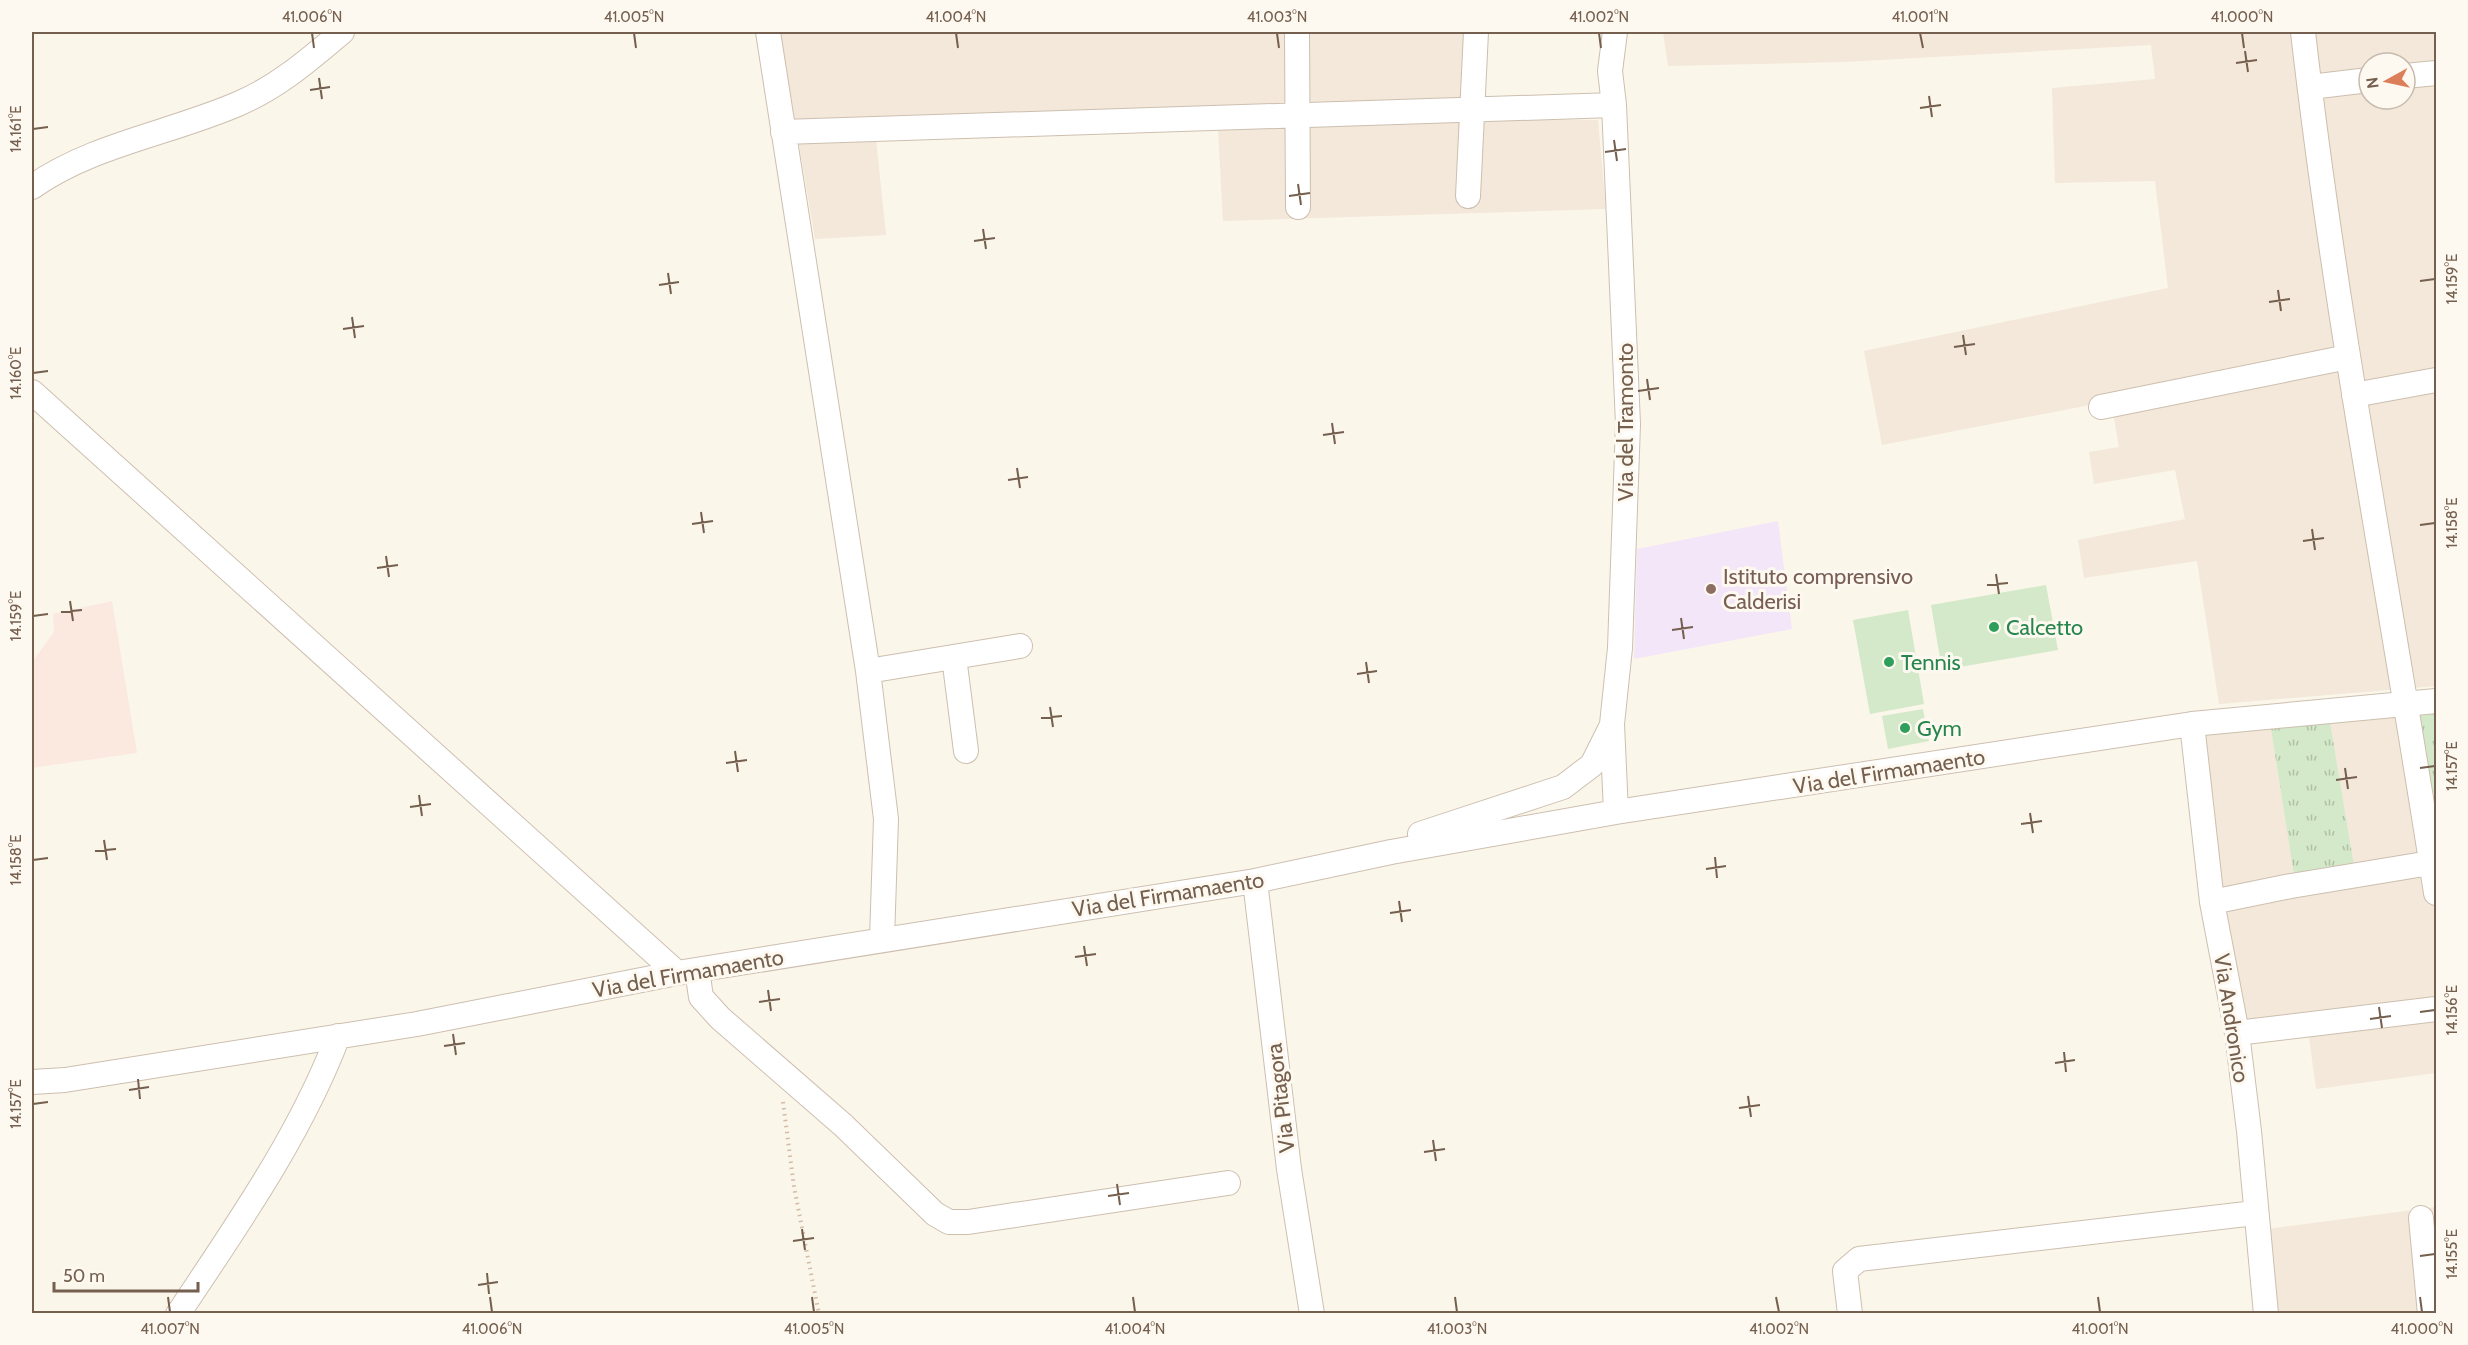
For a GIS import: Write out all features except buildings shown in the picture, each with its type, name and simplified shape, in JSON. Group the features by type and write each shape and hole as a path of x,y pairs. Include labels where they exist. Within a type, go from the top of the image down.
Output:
{"street":[{"path":"32,187 53,172 75,161 242,102 295,72 342,32"},
{"path":"768,32 868,671 886,819 882,939"},
{"path":"1297,32 1298,207"},
{"path":"1468,196 1474,110 1476,32"},
{"name":"Via del Tramonto","path":"1614,32 1610,71 1614,105 1628,424 1620,648 1612,724 1616,812"},
{"path":"2303,32 2320,176 2404,705 2434,862 2436,894"},
{"path":"2417,75 2436,73"},
{"path":"2310,87 2357,81"},
{"path":"783,132 1614,105"},
{"path":"2101,407 2348,357"},
{"path":"2354,395 2436,380"},
{"path":"32,392 687,972 700,997 720,1018 843,1125 935,1214 949,1222 968,1222 1228,1183"},
{"path":"868,671 1020,646"},
{"path":"954,657 966,751"},
{"name":"Via del Firmamaento","path":"32,1082 65,1080 417,1024 687,972 1255,881 1345,861 1616,812 2192,724 2436,701"},
{"name":"Via del Firmamaento","path":"1345,861 1563,787 1592,765 1612,724"},
{"name":"Via Andronico","path":"2192,724 2212,902 2237,1033 2249,1131 2266,1314"},
{"path":"2212,902 2290,886 2434,862"},
{"name":"Via Pitagora","path":"1255,881 1289,1169 1312,1314"},
{"path":"2237,1033 2436,1009"},
{"path":"178,1314 255,1197 322,1076 338,1036"},
{"path":"1850,1314 1845,1271 1859,1259 2256,1213"},
{"path":"2421,1218 2430,1313"},
{"path":"2426,1314 2436,1312"}],"path":[{"path":"783,1073 781,1084 794,1188 819,1314"}],"shaded area":[{"path":"780,32 1486,32 1483,119 1598,120 1606,209 1223,221 1218,128 876,139 886,235 815,239"},
{"path":"1663,32 2436,32 2436,686 2219,704 2197,561 2084,578 2078,540 2185,519 2175,470 2094,484 2089,452 2119,447 2111,401 1882,445 1864,351 2168,288 2155,181 2055,183 2052,88 2155,79 2151,45 1844,62 1668,66"},
{"name":"Istituto comprensivo Calderisi","path":"1778,521 1792,629 1634,659 1637,549"},
{"path":"112,601 137,753 32,768 32,662 54,632 53,614"},
{"path":"2413,713 2428,794 2436,792 2436,1073 2316,1089 2308,1030 2234,1038 2186,736 2271,729 2294,874 2354,865 2330,722"},
{"path":"2436,1207 2436,1313 2261,1313 2252,1231"}],"green space":[{"name":"Calcetto","path":"2046,585 2058,650 1942,670 1931,605"},
{"name":"Tennis","path":"1908,610 1924,704 1870,714 1853,620"},
{"name":"Gym","path":"1923,709 1929,741 1888,749 1882,716"},
{"path":"2436,712 2436,792 2427,794 2413,713"},
{"path":"2330,722 2354,865 2294,875 2271,729"}],"place":[{"name":"Istituto comprensivo Calderisi","path":"1711,589"},
{"name":"Calcetto","path":"1994,627"},
{"name":"Tennis","path":"1889,662"},
{"name":"Gym","path":"1905,728"}]}
